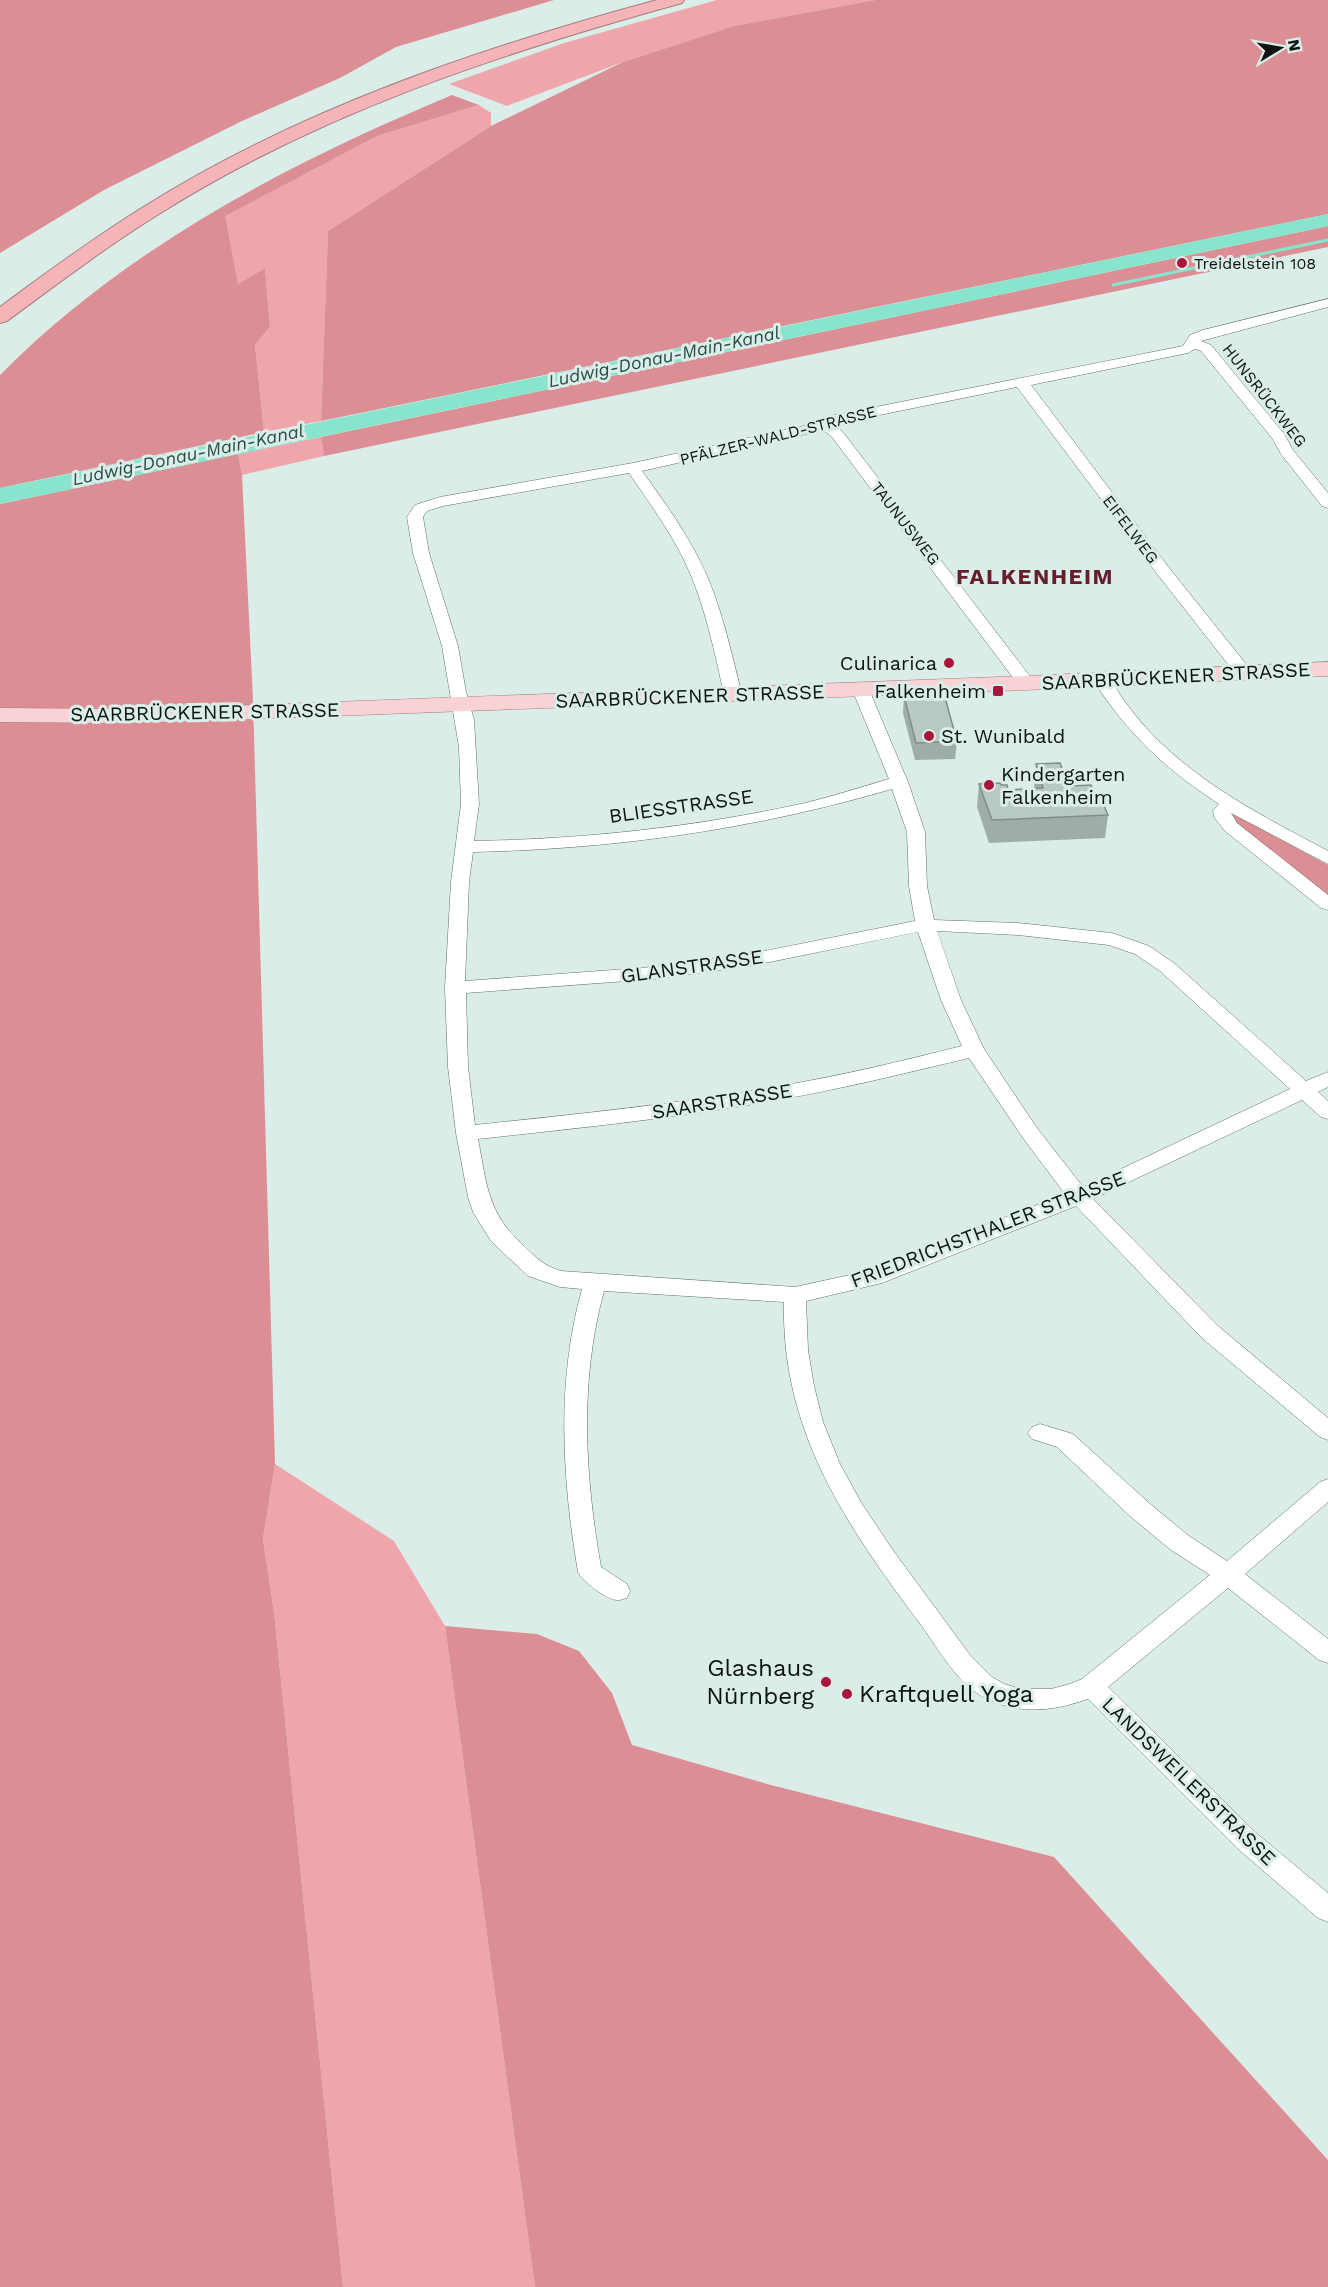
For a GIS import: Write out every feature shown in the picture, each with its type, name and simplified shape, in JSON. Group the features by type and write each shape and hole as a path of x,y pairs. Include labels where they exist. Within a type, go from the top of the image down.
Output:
{"highway":[{"path":"46,259 165,183 291,119 449,55 629,0"},
{"path":"0,317 65,268 150,212 229,168 318,123 404,87 502,51 676,0"}],"main road":[{"name":"SAARBRÜCKENER STRASSE","path":"0,715 143,716 1026,683 1328,669"},
{"name":"SAARBRÜCKENER STRASSE","path":"0,706 52,716"}],"street":[{"name":"PFÄLZER-WALD-STRASSE","path":"461,704 450,646 420,553 415,517 421,508 440,502 742,446 826,424 830,420 1188,349 1195,338 1208,333 1328,303"},
{"name":"HUNSRÜCKWEG","path":"1193,342 1206,348 1279,437 1286,451 1328,503"},
{"name":"EIFELWEG","path":"1021,382 1164,573 1244,673"},
{"name":"TAUNUSWEG","path":"826,424 837,434 892,505 1026,683"},
{"path":"633,468 670,522 693,562 716,626 733,694"},
{"path":"1101,679 1130,720 1147,739 1194,779 1230,805 1328,858"},
{"path":"861,689 867,709 899,782 916,832 918,886 926,925 951,1000 974,1050 1030,1133 1079,1197 1210,1332 1328,1431"},
{"name":"FRIEDRICHSTHALER STRASSE","path":"461,704 465,720 470,804 457,917 455,988 458,1067 466,1133 484,1212 499,1236 536,1271 560,1279 595,1283 795,1295 874,1276 1079,1197 1328,1079"},
{"name":"BLIESSTRASSE","path":"466,847 546,846 633,838 718,826 809,808 899,782"},
{"path":"1230,805 1222,811 1223,818 1328,904"},
{"name":"GLANSTRASSE","path":"455,988 559,982 750,960 926,925 1018,929 1112,939 1142,950 1167,967 1328,1112"},
{"name":"SAARSTRASSE","path":"466,1133 646,1113 752,1097 841,1082 974,1050"},
{"path":"595,1283 581,1338 576,1389 582,1527 590,1572 618,1591"},
{"name":"LANDSWEILERSTRASSE","path":"795,1295 794,1323 805,1396 818,1438 840,1487 873,1542 961,1661 983,1684 1010,1697 1027,1700 1052,1699 1076,1695 1091,1686 1246,1840 1328,1910"},
{"path":"1040,1432 1065,1440 1180,1543 1227,1574 1328,1653"},
{"path":"1091,1686 1328,1488"}],"shaded area":[{"path":"0,0 554,0 396,47 340,78 242,121 104,190 0,253"},
{"path":"717,0 875,0 734,26 623,62 507,106 449,84 564,43"},
{"path":"875,0 1328,0 1328,214 321,421 328,231 491,126 623,62 734,26"},
{"path":"452,95 479,105 377,136 225,216 238,284 265,268 270,326 255,345 264,432 0,488 0,375 49,329 155,248 212,213 330,150"},
{"path":"479,105 491,113 491,126 328,231 321,421 264,432 255,345 270,325 265,268 238,284 224,216 377,136"},
{"path":"1328,226 1328,247 324,456 321,437"},
{"path":"321,437 324,456 242,475 238,454"},
{"path":"238,454 242,475 253,700 275,1464 263,1539 274,1612 343,2287 0,2287 0,504"},
{"path":"1228,814 1236,815 1328,865 1328,899 1227,819"},
{"path":"275,1464 394,1541 445,1626 535,2287 343,2287 274,1612 263,1539"},
{"path":"445,1626 537,1634 579,1651 612,1693 632,1745 771,1785 1054,1857 1328,2160 1328,2287 535,2287"}],"water":[{"name":"Ludwig-Donau-Main-Kanal","path":"1328,214 1328,226 0,504 0,488"}],"building":[{"path":"944,694 957,741 916,743 904,696"},
{"path":"1060,763 1063,771 1067,771 1072,786 1091,785 1097,801 1102,801 1108,815 992,820 979,784 1001,783 1001,785 1007,785 1008,790 1043,788 1036,764"}],"waterway":[{"path":"1113,285 1328,240"}],"place":[{"name":"Treidelstein 108","path":"1182,263"},
{"name":"Culinarica","path":"949,663"},
{"name":"Falkenheim","path":"998,691"},
{"name":"St. Wunibald","path":"929,736"},
{"name":"Kindergarten Falkenheim","path":"989,785"},
{"name":"Glashaus Nürnberg","path":"826,1682"},
{"name":"Kraftquell Yoga","path":"847,1694"}],"district":[{"name":"FALKENHEIM","path":"1035,576"}]}
